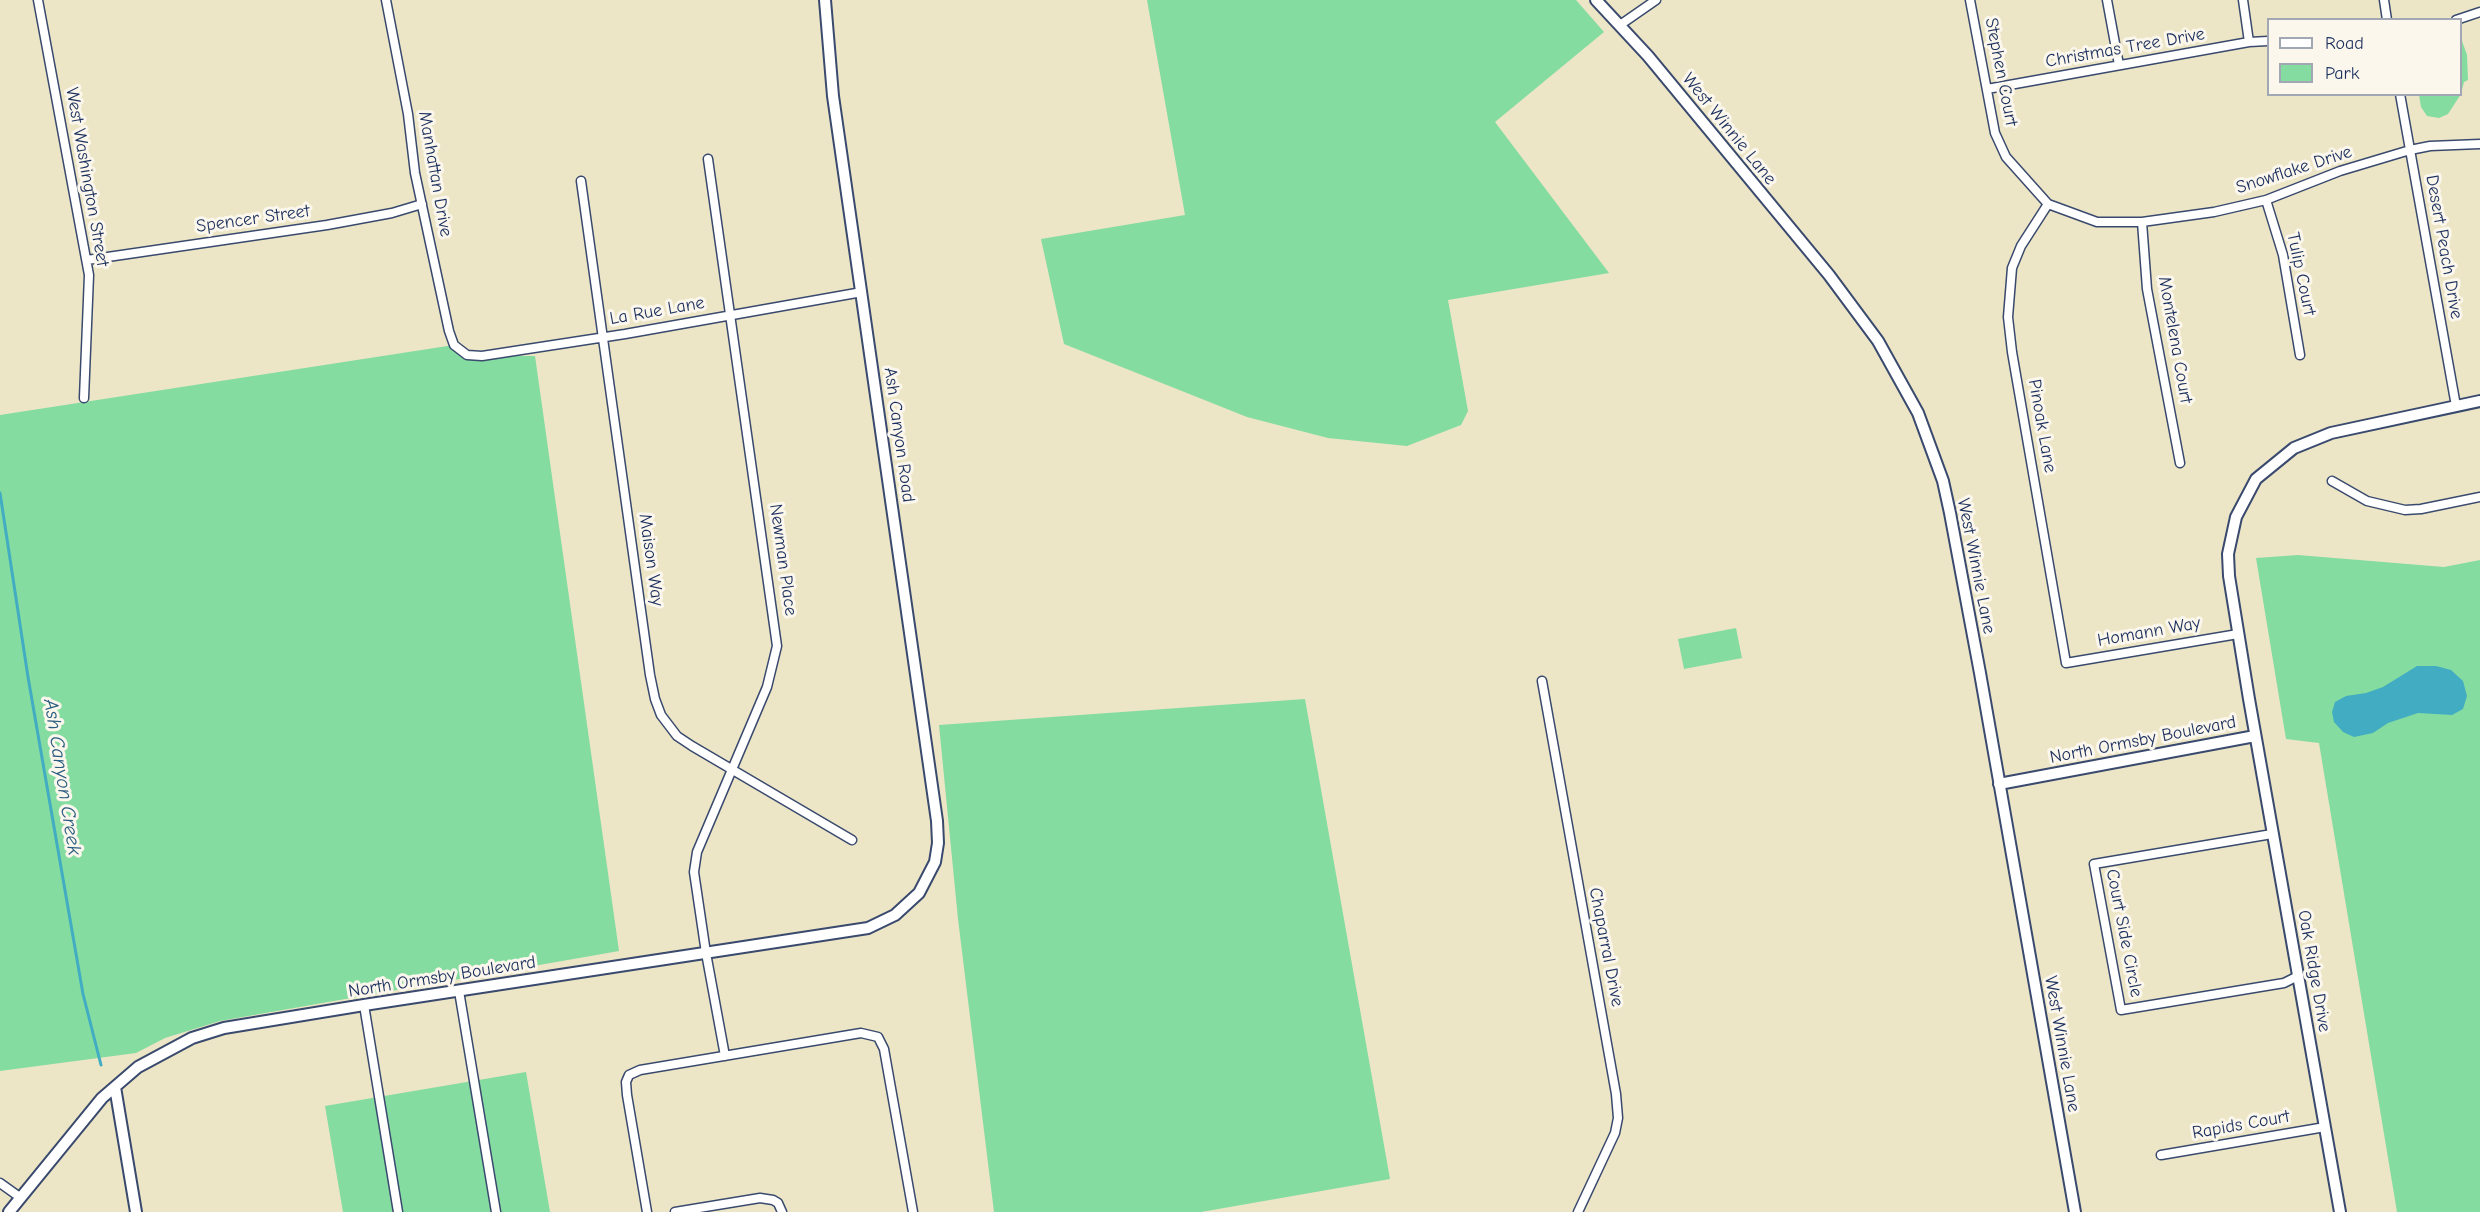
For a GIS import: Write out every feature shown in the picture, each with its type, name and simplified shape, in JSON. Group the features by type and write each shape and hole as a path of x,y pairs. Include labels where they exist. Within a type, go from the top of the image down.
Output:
{"street":[{"name":"West Washington Street","path":"38,0 89,275 84,398"},
{"name":"Manhattan Drive","path":"386,0 422,204 449,331 459,350"},
{"path":"825,1 837,0"},
{"name":"West Winnie Lane","path":"1596,0 1720,143 1863,320 1892,363 1918,413 1945,492 1980,673 2075,1212"},
{"path":"1620,25 1656,0"},
{"name":"Stephen Court","path":"1970,0 1995,133 2006,158 2048,204"},
{"path":"2107,0 2119,65"},
{"path":"2243,0 2249,42"},
{"path":"2384,0 2387,18"},
{"name":"Ash Canyon Road","path":"825,1 833,96 937,821 938,843 930,874"},
{"path":"2462,18 2480,12"},
{"name":"Christmas Tree Drive","path":"1987,89 2249,42 2267,41"},
{"name":"Desert Peach Drive","path":"2400,96 2456,406"},
{"name":"Snowflake Drive","path":"2048,204 2097,222 2142,222 2214,212 2266,200 2340,171 2410,150 2430,146 2480,144"},
{"name":"Newman Place","path":"708,159 777,646 767,687 697,852 695,886 725,1056"},
{"name":"Maison Way","path":"581,181 654,699 661,715 677,736 852,840"},
{"name":"Tulip Court","path":"2266,200 2283,255 2300,356"},
{"name":"Spencer Street","path":"87,260 327,225 392,213 422,204"},
{"name":"Pinoak Lane","path":"2048,204 2021,246 2012,268 2008,317 2012,352 2066,663"},
{"name":"Montelena Court","path":"2142,222 2147,289 2180,463"},
{"name":"La Rue Lane","path":"459,350 467,356 482,356 861,292"},
{"name":"North Ormsby Boulevard","path":"1999,784 2255,736 2229,576 2228,554 2236,518 2256,479 2294,448 2331,433 2480,401"},
{"path":"2332,481 2367,501 2405,510 2421,509 2480,496"},
{"name":"Homann Way","path":"2066,663 2238,634"},
{"name":"Chaparral Drive","path":"1542,681 1616,1094 1618,1118 1615,1134 1578,1212"},
{"name":"Oak Ridge Drive","path":"2255,736 2340,1212"},
{"name":"Court Side Circle","path":"2272,834 2094,864 2121,1010 2284,983 2298,976"},
{"name":"North Ormsby Boulevard","path":"9,1212 90,1113 115,1087 138,1067 192,1038 224,1028 364,1005 868,928 887,920 906,907 919,893 930,874"},
{"path":"459,991 496,1212"},
{"path":"364,1005 398,1212"},
{"path":"647,1212 627,1095 627,1078 640,1070 861,1033 878,1037 884,1049 913,1212"},
{"path":"115,1087 136,1212"},
{"name":"Rapids Court","path":"2161,1155 2325,1126"},
{"path":"0,1183 21,1198"},
{"path":"675,1212 760,1198 778,1203 782,1212"}],"green space":[{"path":"1147,0 1576,0 1604,32 1495,122 1609,273 1448,300 1468,411 1461,425 1407,446 1328,438 1247,417 1064,344 1041,239 1185,215"},
{"path":"2462,41 2467,55 2468,80 2464,82 2462,90"},
{"path":"2419,96 2460,96 2448,114 2439,118 2427,116 2421,107"},
{"path":"454,345 467,356 535,356 619,951 220,1021 165,1038 136,1053 0,1071 0,415"},
{"path":"2298,555 2444,567 2480,560 2480,1212 2397,1212 2319,743 2286,739 2256,558"},
{"path":"1736,628 1742,658 1684,669 1678,639"},
{"path":"1305,699 1390,1179 1201,1212 994,1212 958,919 939,725"},
{"path":"526,1072 550,1212 343,1212 325,1106"}],"water":[{"path":"2417,666 2436,666 2451,670 2463,681 2467,696 2463,709 2452,715 2418,713 2388,723 2373,733 2354,737 2343,732 2334,722 2332,712 2335,702 2346,696 2366,693 2383,687"}],"waterway":[{"name":"Ash Canyon Creek","path":"0,493 28,677 83,994 101,1065"}]}
